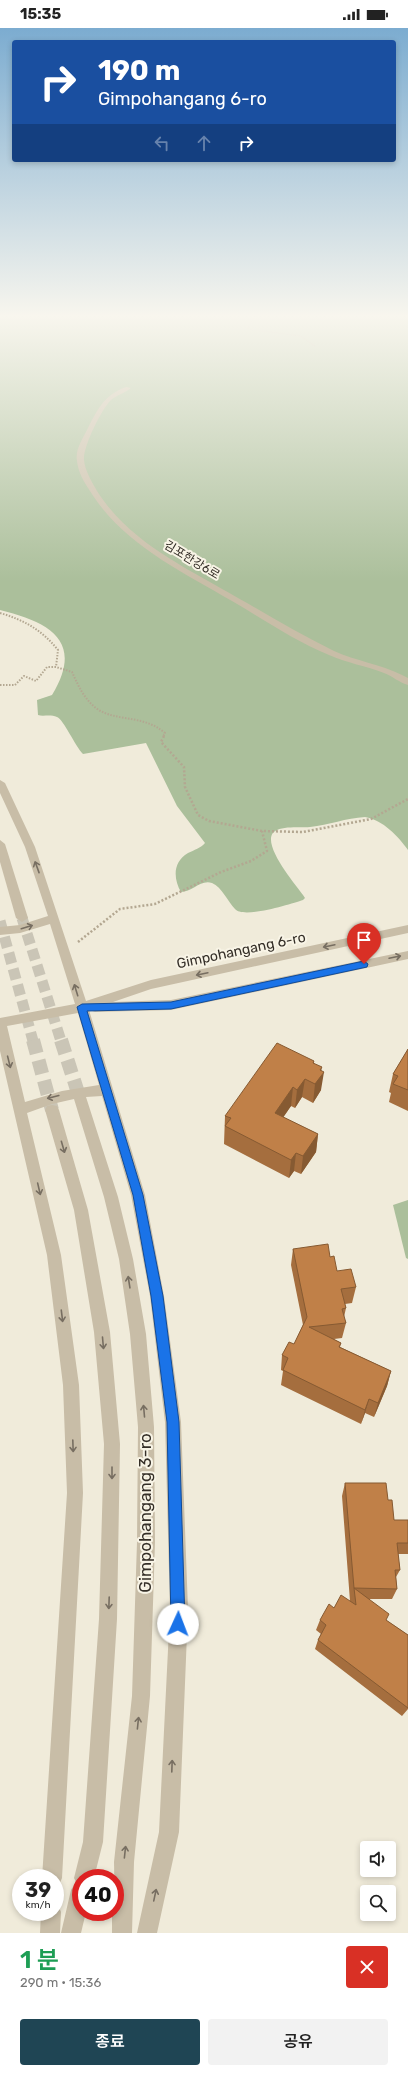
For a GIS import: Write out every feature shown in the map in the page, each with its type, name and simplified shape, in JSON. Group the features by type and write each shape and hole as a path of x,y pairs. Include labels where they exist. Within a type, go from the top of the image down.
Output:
{"street":[{"name":"김포한강6로","path":"103,405 85,440 80,460 91,487 112,515 148,547 178,567 331,653 378,668 408,682"},
{"path":"0,784 14,810 30,847 82,1007 138,1195 157,1296 173,1422 179,1608 169,1824 147,1933"},
{"path":"0,844 22,918"},
{"path":"0,931 20,929 54,918"},
{"name":"Gimpohangang 6-ro","path":"0,1024 82,1007 151,985 408,929"},
{"name":"Gimpohangang 6-ro","path":"82,1007 171,1005 408,955"},
{"path":"0,1024 54,1255 71,1385 75,1493 66,1672 53,1869"},
{"path":"21,1110 42,1100 68,1093 106,1090"},
{"name":"Gimpohangang 3-ro","path":"80,1099 111,1197 126,1259 138,1334 146,1428 146,1542 141,1696 124,1862 122,1933"},
{"path":"52,1110 81,1210 102,1332 112,1444 108,1618 93,1842 86,1869"},
{"path":"50,1933 51,1921"},
{"path":"71,1933 74,1921"}],"path":[{"path":"0,613 21,619 45,633 58,650 56,667"},
{"path":"0,685 15,686 24,676 36,681 47,667 56,667 72,672 82,691 96,709 115,715 140,718 159,727 165,733 161,742 184,767 185,787 198,815 209,821 262,831 302,832 371,819 408,799"},
{"path":"78,942 120,909 154,904 221,872 251,861 267,851 262,831"}],"green space":[{"path":"0,405 408,405 408,850 390,829 378,821 365,817 310,827 285,828 277,830 272,835 271,843 274,852 286,872 305,898 303,900 268,910 257,912 240,912 232,906 222,891 212,883 208,882 200,884 189,890 181,892 178,887 176,876 179,861 188,853 199,848 205,843 177,806 146,743 83,754 60,719 54,716 38,715 37,700 52,695 61,676 65,661 63,648 57,637 47,628 18,615 0,610"},
{"path":"408,1200 408,1259 406,1258 393,1205"}],"building":[{"path":"277,1043 314,1061 313,1063 322,1067 320,1070 324,1072 315,1084 305,1079 297,1090 293,1087 275,1113 318,1134 303,1156 296,1153 291,1160 225,1126 231,1118 225,1116"},
{"path":"408,1049 408,1090 393,1084 398,1076 393,1074"},
{"path":"328,1244 330,1257 334,1256 337,1271 351,1269 356,1287 341,1289 346,1308 342,1309 346,1323 309,1327 341,1343 339,1347 391,1371 378,1403 369,1399 365,1410 283,1370 288,1358 282,1355 289,1342 294,1344 307,1317 293,1249"},
{"path":"345,1483 386,1483 388,1500 392,1500 394,1520 408,1520 408,1543 397,1543 400,1570 395,1570 397,1589 354,1588"},
{"path":"354,1588 389,1614 386,1620 408,1635 408,1708 318,1640 326,1625 320,1620 329,1604 334,1608 341,1595 356,1605"}],"tunnel":[{"path":"22,918 61,1041"},
{"path":"0,921 33,1041"},
{"path":"33,1040 52,1110"},
{"path":"61,1040 80,1099"}],"route":[{"path":"178,1624 179,1608 173,1422 157,1296 138,1195 82,1007 171,1005 364,964"}]}
